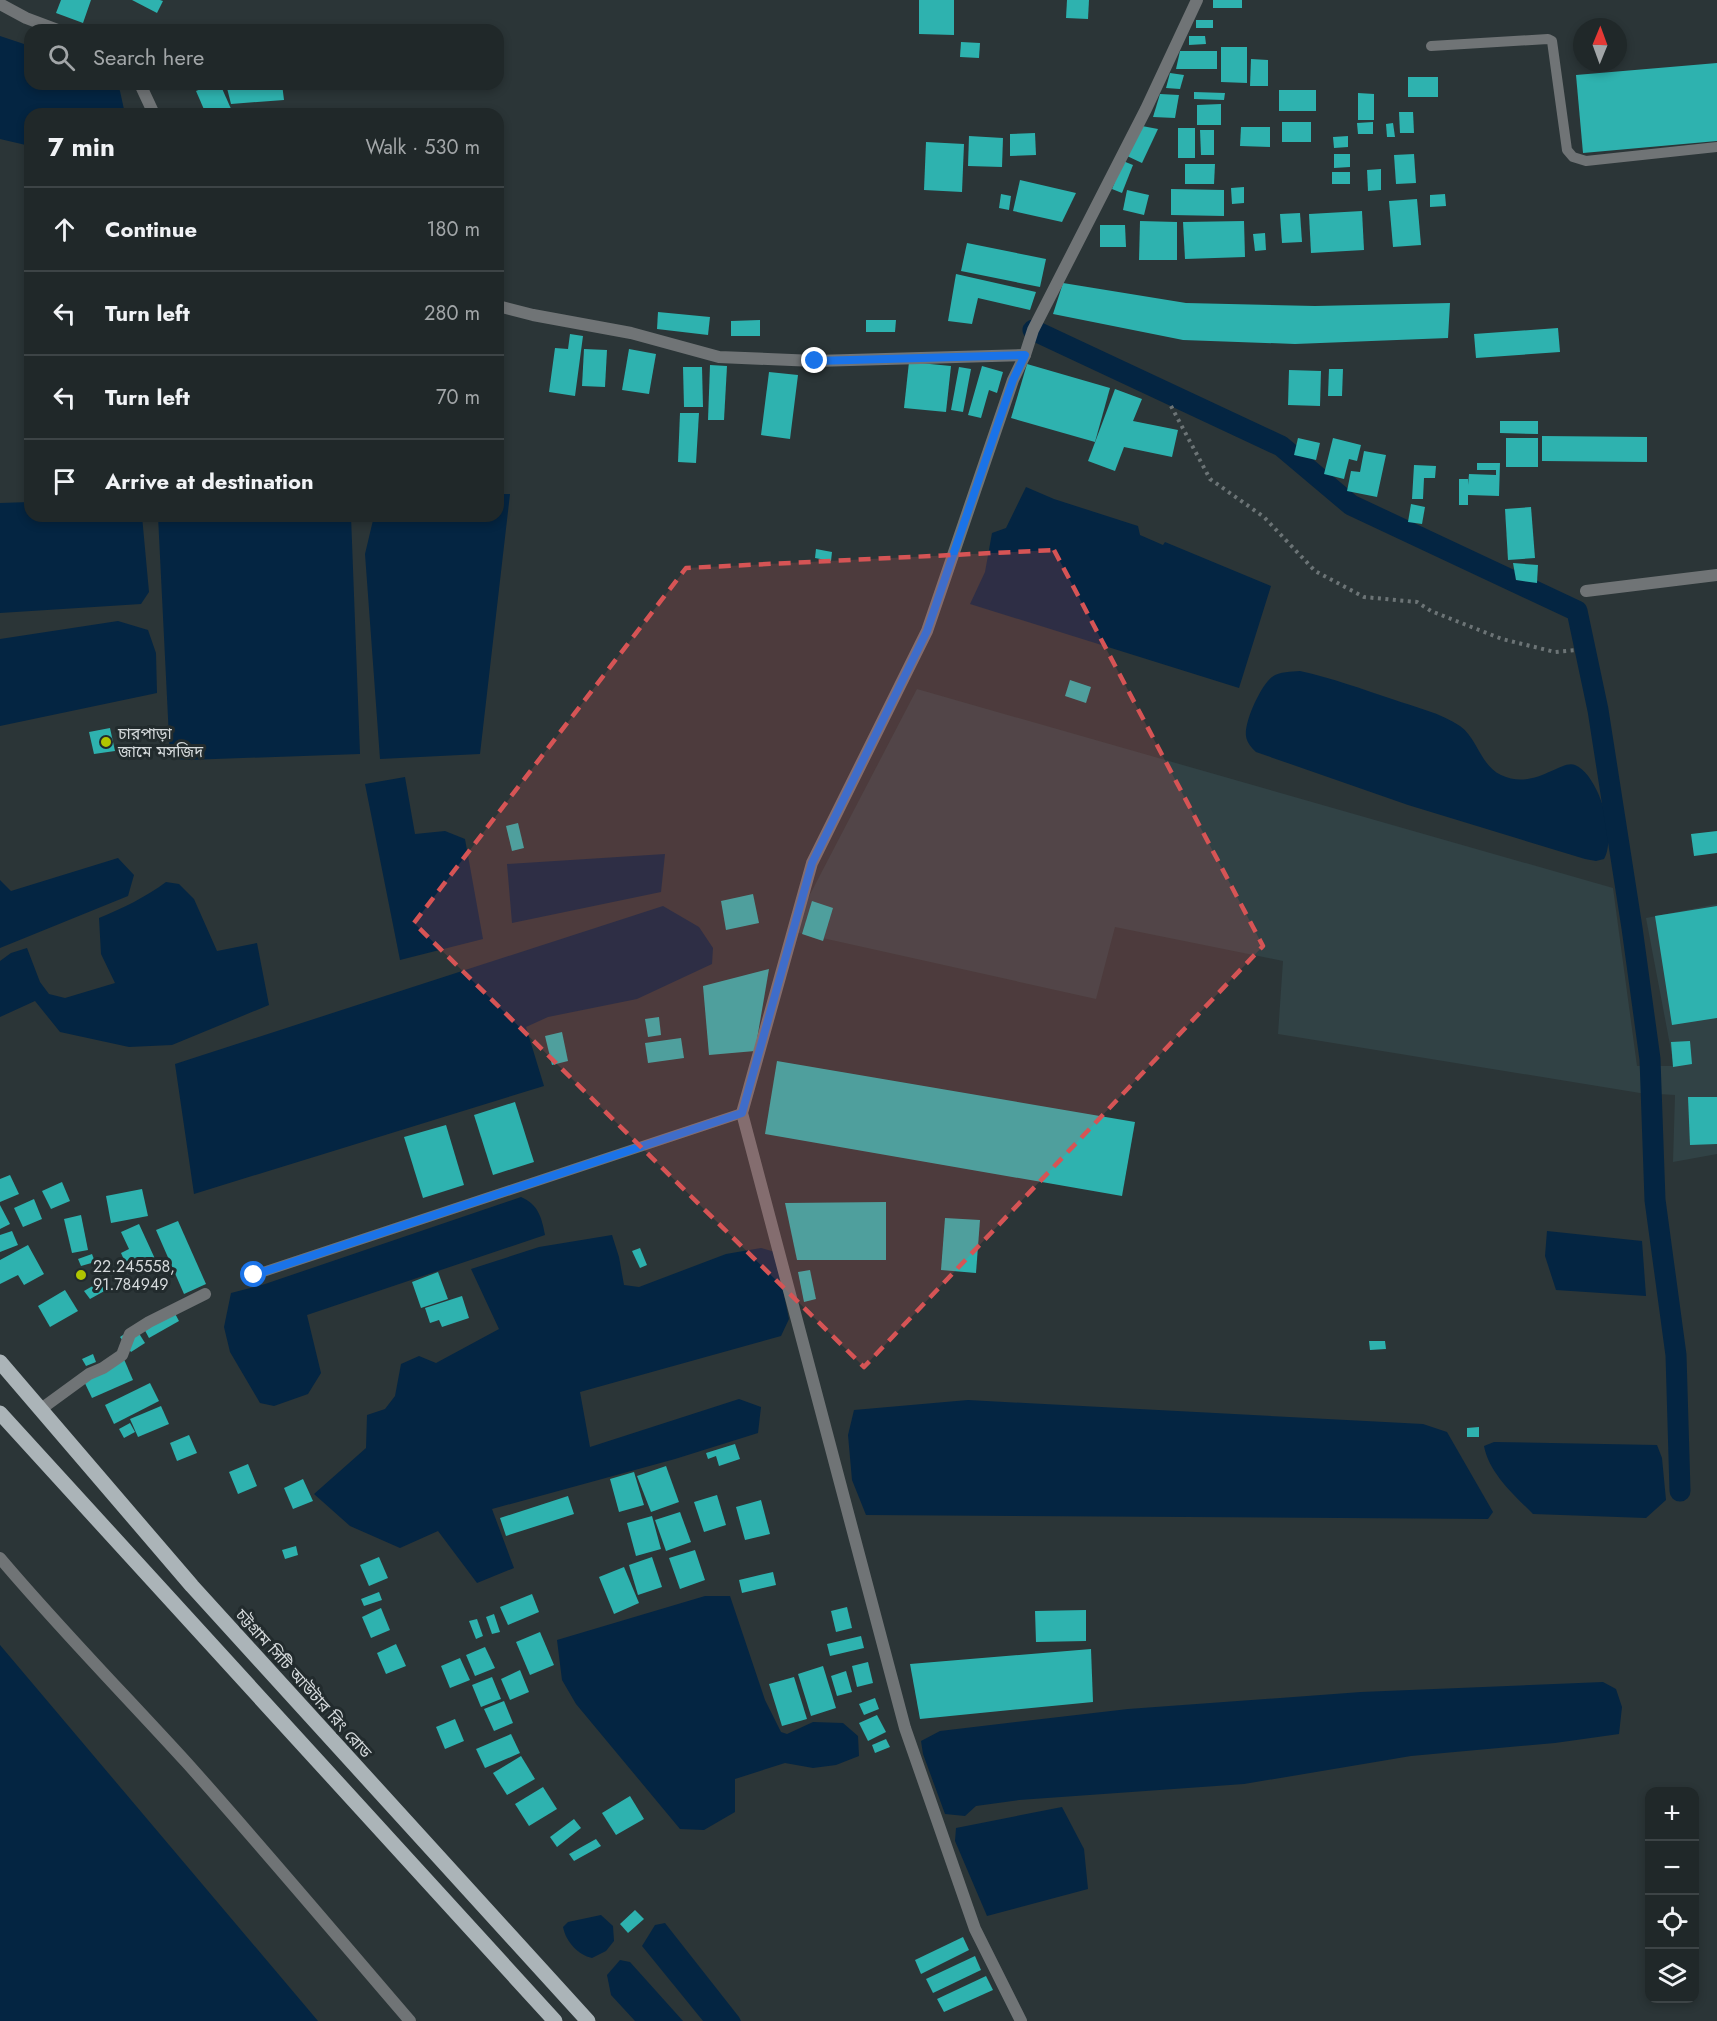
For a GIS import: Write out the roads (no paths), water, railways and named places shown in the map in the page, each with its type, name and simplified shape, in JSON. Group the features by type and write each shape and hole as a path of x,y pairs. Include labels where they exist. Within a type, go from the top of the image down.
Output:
{"main road":[{"name":"চট্টগ্রাম সিটি আউটার রিং রোড","path":"0,1362 192,1586 588,2021"},
{"path":"0,1413 555,2021"}],"street":[{"path":"1021,2021 975,1929 904,1728 742,1113 812,863 927,631 1009,391 1033,330 1146,109 1197,0"},
{"path":"0,4 42,24"},
{"path":"143,90 150,108"},
{"path":"504,308 631,333 719,357 815,361 1025,355"},
{"path":"1586,591 1717,575"},
{"path":"41,1409 89,1374 104,1368 122,1355 130,1335 149,1322 205,1294"},
{"path":"0,1558 51,1618 121,1691 274,1861 410,2021"}],"lane":[{"path":"1431,46 1548,39 1552,41 1567,150 1573,157 1586,160 1717,147"},
{"path":"254,1275 742,1113"}],"water":[{"path":"0,36 24,44 24,90 120,91 124,108 24,108 24,145 0,139"},
{"path":"1026,487 1054,499 1138,526 1140,535 1163,545 1165,542 1271,586 1239,688 970,604 985,572 992,533 1006,528"},
{"path":"504,494 510,494 480,754 380,759 365,554 373,522 504,522"},
{"path":"24,502 24,522 143,522 149,592 141,604 0,613 0,503"},
{"path":"158,522 351,522 360,754 187,760 170,758"},
{"path":"118,621 148,630 156,653 157,693 0,726 0,639"},
{"path":"1300,671 1358,688 1453,721 1466,731 1488,765 1501,775 1513,779 1525,779 1569,764 1575,765 1584,771 1591,781 1603,808 1608,836 1604,859 1596,861 1585,859 1408,805 1256,752 1247,741 1246,730 1258,695 1275,675"},
{"path":"405,777 415,834 445,831 465,839 483,939 400,960 365,784"},
{"path":"665,854 661,892 512,923 507,864"},
{"path":"118,858 134,875 128,896 0,948 0,880 11,891"},
{"path":"166,882 179,884 194,899 217,951 257,943 269,1005 172,1045 129,1047 60,1032 35,1001 0,1017 0,961 11,953 27,948 40,982 49,994 65,998 115,983 101,954 99,918 134,902"},
{"path":"663,906 699,927 713,948 712,964 637,999 548,1017 526,1027 544,1086 194,1194 175,1064"},
{"path":"521,1197 532,1204 538,1212 545,1235 307,1315 321,1373 308,1394 274,1406 260,1403 230,1352 224,1327 231,1293 265,1284"},
{"path":"1547,1231 1642,1241 1646,1296 1556,1290 1545,1256"},
{"path":"612,1235 624,1285 639,1287 726,1254 761,1248 775,1252 789,1319 781,1336 580,1392 590,1447 739,1399 761,1407 758,1433 675,1459 492,1509 514,1568 477,1583 438,1531 400,1548 350,1526 314,1494 366,1448 367,1415 385,1409 395,1396 401,1364 419,1356 436,1363 499,1329 471,1269 539,1247"},
{"path":"968,1400 1423,1424 1447,1432 1493,1512 1488,1519 866,1515 852,1480 848,1435 854,1410"},
{"path":"1494,1442 1657,1445 1662,1458 1666,1500 1646,1518 1533,1514 1503,1483 1491,1465 1484,1446"},
{"path":"705,1596 730,1596 765,1700 781,1732 787,1734 813,1722 843,1723 858,1736 859,1756 836,1765 813,1768 785,1763 735,1779 735,1812 704,1830 680,1829 576,1704 562,1680 557,1640"},
{"path":"0,1645 318,2021 0,2021"},
{"path":"1603,1682 1616,1689 1622,1707 1619,1734 1555,1743 1411,1756 1244,1784 1019,1800 976,1806 965,1816 945,1814 923,1754 921,1741 940,1731 1128,1709 1361,1692"},
{"path":"1062,1807 1084,1849 1088,1889 987,1916 955,1841 956,1828"},
{"path":"601,1915 613,1926 614,1941 606,1951 592,1958 573,1947 563,1927 568,1922"},
{"path":"665,1923 741,2021 703,2021 642,1946 655,1925"},
{"path":"620,1960 630,1962 683,2021 635,2021 611,1995 607,1975"}],"waterway":[{"path":"1033,330 1281,446 1351,505 1577,611 1598,710 1650,1059 1655,1200 1676,1355 1680,1491"}],"place":[{"name":"চারপাড়া জামে মসজিদ","path":"106,742"},
{"name":"22.245558, 91.784949","path":"81,1275"}]}
